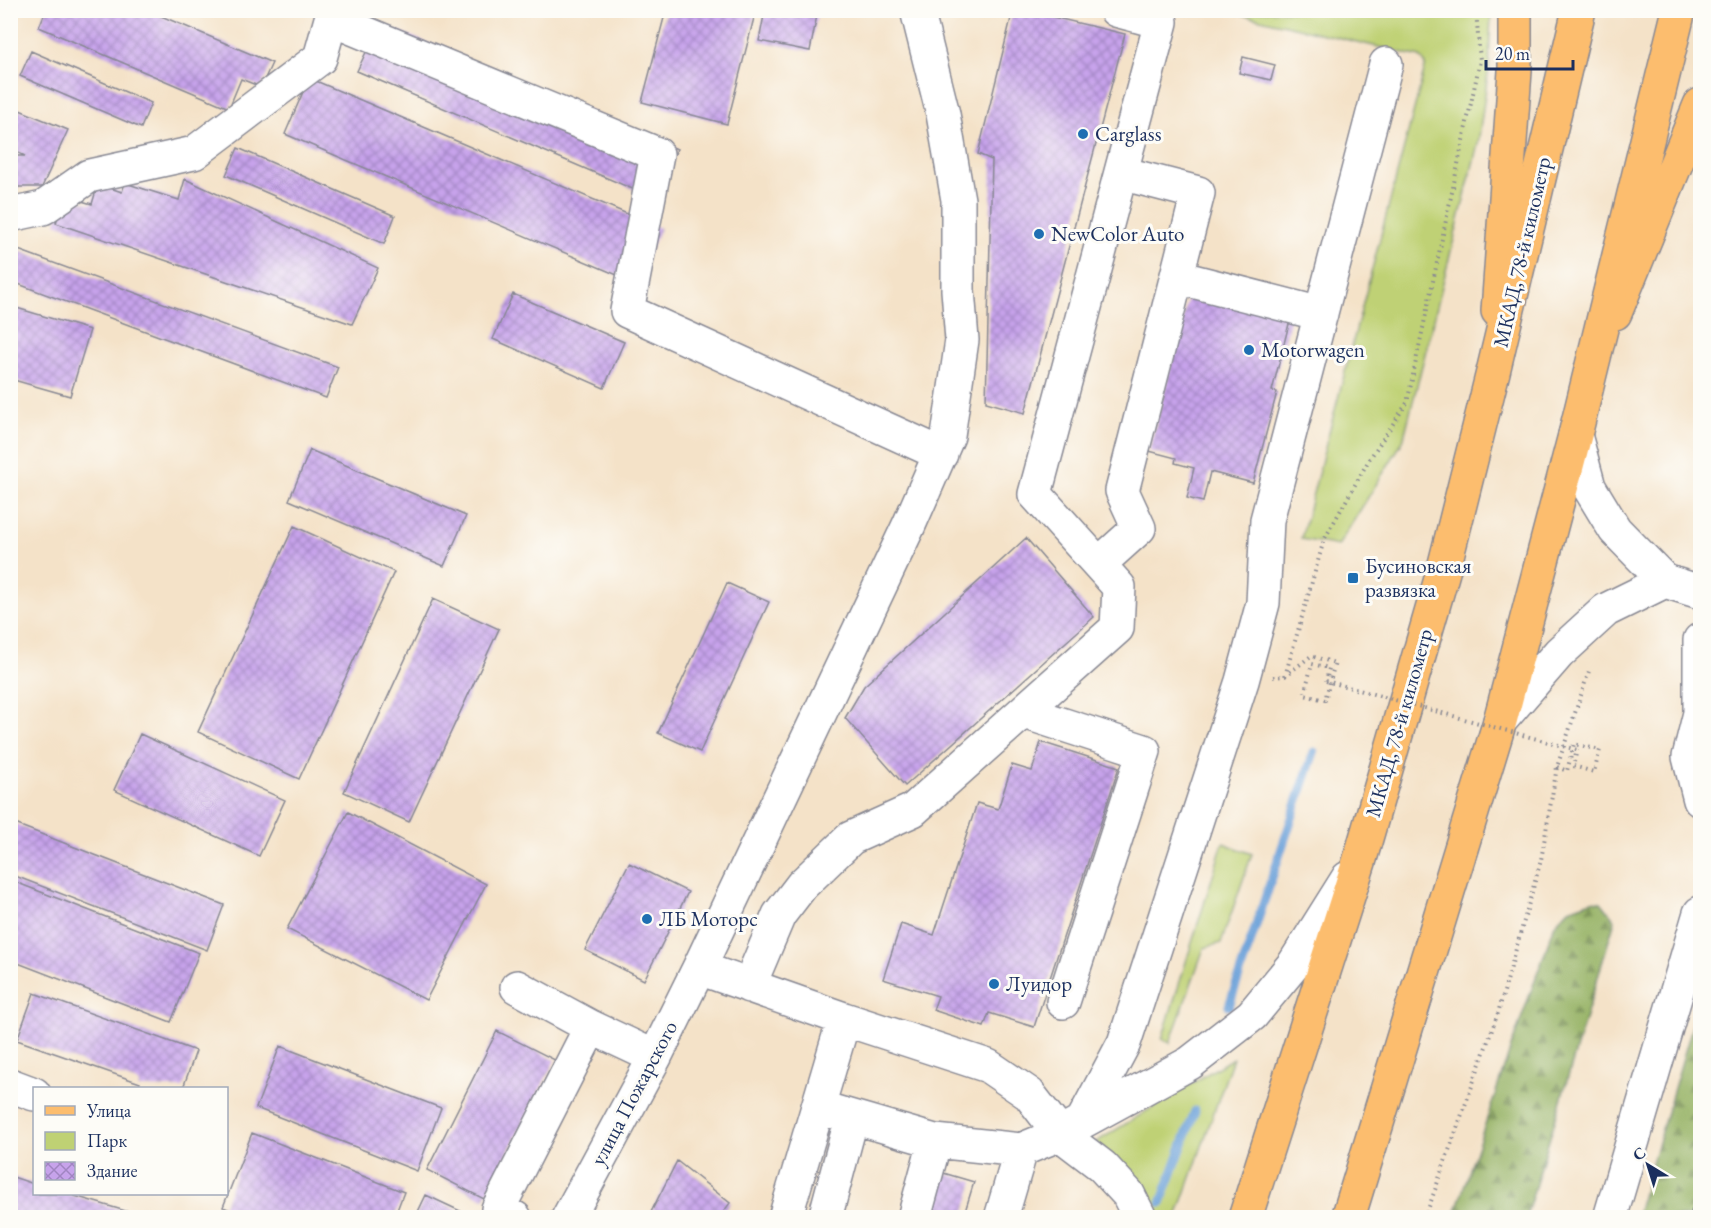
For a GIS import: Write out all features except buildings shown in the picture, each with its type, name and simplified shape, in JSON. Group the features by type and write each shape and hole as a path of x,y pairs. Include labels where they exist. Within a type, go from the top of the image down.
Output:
{"main road":[{"path":"1493,372 1515,71 1515,10"},
{"name":"МКАД, 78-й километр","path":"1245,1218 1360,859 1443,572 1579,10"},
{"path":"1348,1218 1500,721 1575,435 1679,10"},
{"path":"1590,373 1701,105"}],"street":[{"name":"улица Пожарского","path":"568,1218 655,1056 699,968 909,525 948,436 962,340 958,290 958,200 943,114 917,10"},
{"path":"749,986 779,915 802,885 851,838 914,810 1117,628 1119,587 1035,494 1161,22 1116,10"},
{"path":"10,215 43,208 89,176 194,153 320,58 331,19 657,154 627,311 941,454"},
{"path":"1071,1128 1124,1043 1242,681 1263,603 1267,520 1386,64"},
{"path":"1099,564 1139,528 1122,491 1198,193 1121,173"},
{"path":"1177,277 1321,314"},
{"path":"1575,435 1589,487 1615,530 1665,581 1701,592"},
{"path":"1500,721 1559,653 1606,610 1665,581"},
{"path":"1701,640 1700,713 1689,757 1701,800"},
{"path":"1024,712 1144,751 1063,1002"},
{"path":"818,1107 935,1141 1021,1150 1071,1128 1190,1064 1252,1015 1294,964 1360,859"},
{"path":"1610,1218 1701,913"},
{"path":"699,968 988,1066 1029,1094 1071,1128 1128,1194 1140,1218"},
{"path":"517,987 591,1027 655,1056"},
{"path":"785,1218 844,1019"},
{"path":"515,1218 498,1209 591,1027"},
{"path":"10,1085 33,1094"},
{"path":"825,1218 852,1117"},
{"path":"914,1218 935,1141"},
{"path":"1001,1218 1021,1150"}],"path":[{"path":"1476,10 1480,61 1407,403 1370,458 1324,540 1285,676 1311,656 1335,663 1325,700 1304,695 1312,664 1329,668 1326,681 1577,750 1573,766 1594,772 1600,750 1574,744 1567,771 1557,767"},
{"path":"1425,1218 1498,1013 1541,860 1557,767 1593,660"}],"green space":[{"path":"1227,11 1491,11 1489,66 1478,144 1403,441 1338,546 1301,539 1426,64 1420,57"},
{"path":"1223,843 1252,854 1221,943 1204,948 1170,1043 1162,1039"},
{"path":"1591,901 1601,902 1615,920 1526,1217 1454,1217 1555,924 1569,909"},
{"path":"1700,1000 1700,1217 1636,1217"},
{"path":"1233,1058 1177,1217 1156,1217 1135,1178 1096,1142"}],"waterway":[{"path":"1229,1006 1314,752"},
{"path":"1161,1203 1195,1111"}],"railway":[{"path":"1693,1218 1700,1190"}],"place":[{"name":"Carglass","path":"1083,134"},
{"name":"NewColor Auto","path":"1039,234"},
{"name":"Motorwagen","path":"1249,350"},
{"name":"Бусиновская развязка","path":"1353,578"},
{"name":"ЛБ Моторс","path":"647,919"},
{"name":"Луидор","path":"994,984"}]}
